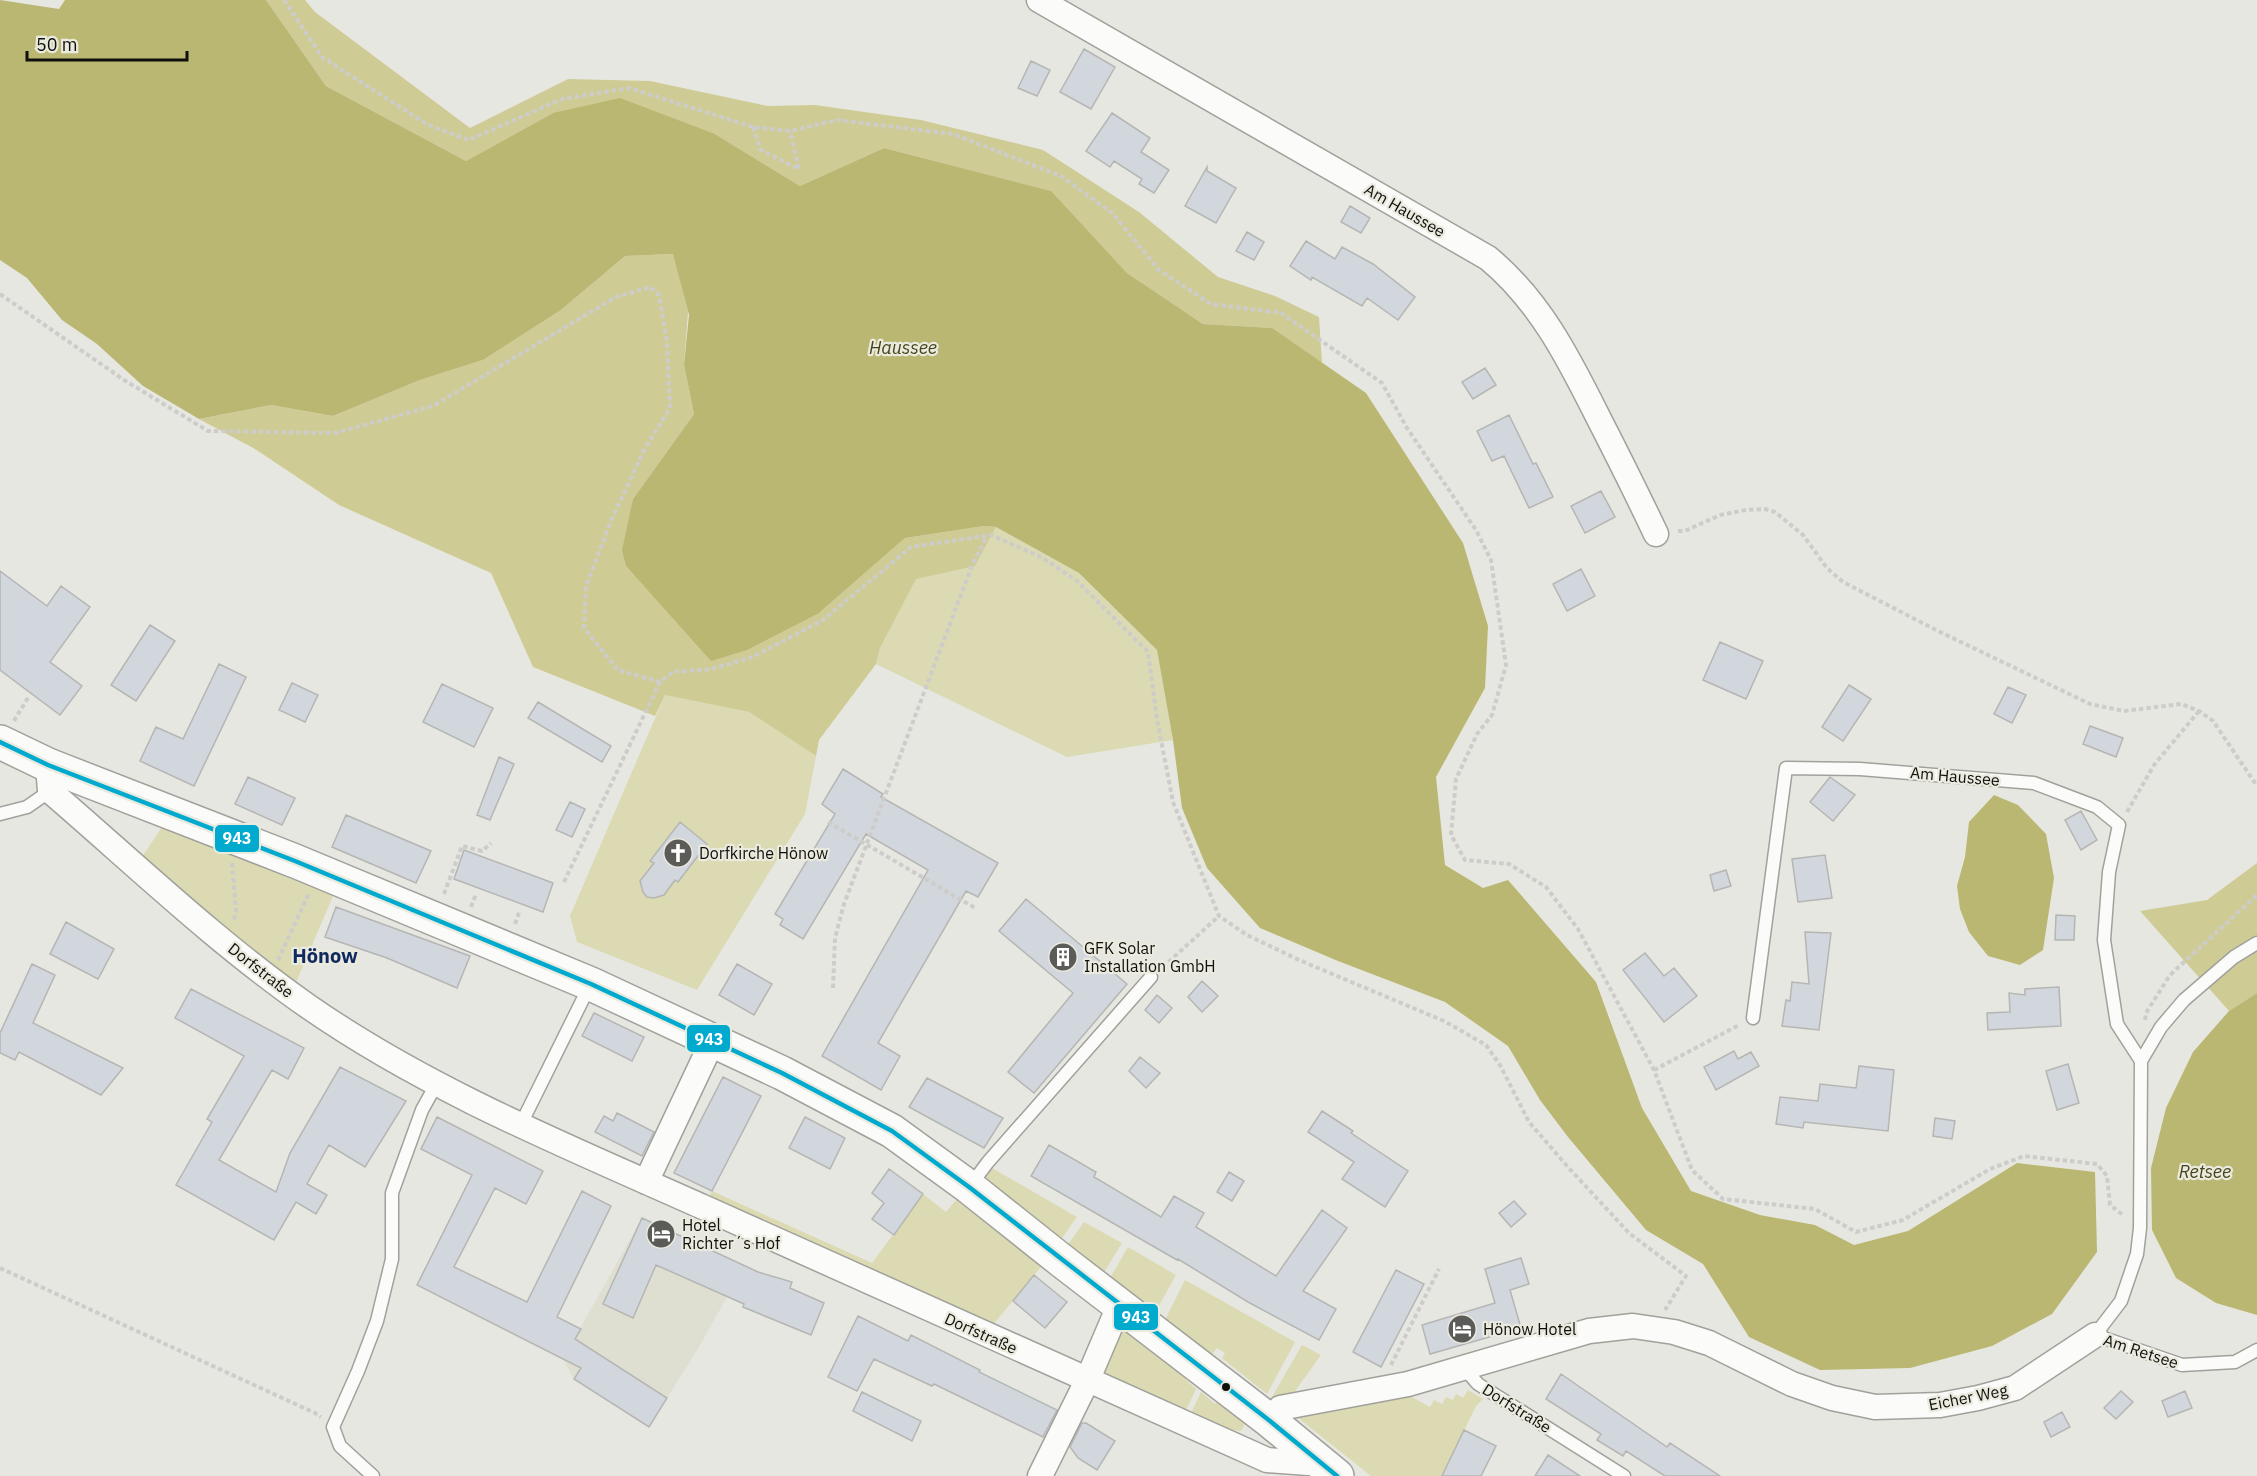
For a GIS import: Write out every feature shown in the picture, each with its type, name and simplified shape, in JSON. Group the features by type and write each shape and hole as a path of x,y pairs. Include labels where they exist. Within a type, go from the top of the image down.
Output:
{"main road":[{"name":"Dorfstraße","path":"6,735 49,778 240,839 591,984 782,1073 892,1131 969,1187 1119,1306 1270,1421 1329,1470"}],"street":[{"name":"Am Haussee","path":"1039,0 1488,258 1503,270 1525,293 1560,343 1656,534"},
{"name":"Dorfstraße","path":"49,778 222,939 268,976 309,1007 437,1083 646,1182 1267,1460 1329,1470"},
{"path":"646,1182 713,1040"},
{"path":"1040,1476 1087,1381 1119,1306"},
{"name":"Eicher Weg","path":"1464,1368 1589,1330 1633,1326 1674,1332 1723,1348 1792,1384 1832,1398 1875,1407 1940,1405 2015,1388 2095,1335"},
{"path":"1270,1421 1280,1408 1408,1384 1464,1368"}],"lane":[{"name":"Am Haussee","path":"1753,1018 1786,768 1860,769 2034,783 2097,807 2119,825"},
{"path":"0,814 27,807 49,778"},
{"path":"2119,825 2109,872 2104,940 2117,1024 2141,1061 2161,1027 2184,1000 2234,957 2257,943"},
{"path":"969,1187 988,1162 1151,977"},
{"path":"521,1124 591,984"},
{"name":"Eicher Weg","path":"2095,1335 2121,1301 2137,1254 2140,1228 2141,1061"},
{"path":"373,1476 340,1446 333,1427 377,1321 392,1259 392,1193 422,1110 437,1083"},
{"name":"Am Retsee","path":"2095,1335 2182,1365 2235,1362 2257,1350"},
{"name":"Dorfstraße","path":"1464,1368 1478,1384 1624,1476"}],"path":[{"path":"284,0 322,57 428,125 469,140 562,99 629,88 753,127 790,131 837,120 953,134 1061,176 1113,213 1160,270 1211,304 1281,313 1382,383 1407,428 1476,530 1491,560 1506,665 1492,715 1478,734 1456,779 1451,835 1465,860 1509,864 1545,886 1578,929 1654,1070 1692,1170 1723,1199 1815,1209 1856,1232 1903,1220 1990,1169 2024,1156 2097,1164 2107,1176 2110,1205 2140,1228"},
{"path":"753,127 761,150 799,169 790,131"},
{"path":"0,294 124,380 208,431 335,433 433,406 616,297 650,287 659,296 667,343 670,408 643,452 610,523 586,586 585,628 618,670 660,682"},
{"path":"1656,534 1685,531 1720,515 1746,510 1765,509 1775,512 1803,535 1827,568 1843,582 1938,632 2090,704 2124,711 2181,704 2199,711 2213,721 2257,786"},
{"path":"564,882 569,876 660,682 673,672 711,669 753,657 824,620 911,546 991,535 1041,557 1076,580 1149,652 1157,718 1173,802 1219,916 1247,935 1299,960 1444,1021 1486,1045 1500,1065 1529,1122 1567,1166 1629,1233 1686,1276 1654,1329"},
{"path":"833,988 835,938 844,904 973,563 987,536"},
{"path":"6,735 29,696"},
{"path":"2119,825 2154,765 2199,711"},
{"path":"828,822 975,908"},
{"path":"222,939 235,919 232,867 240,839"},
{"path":"441,900 462,846 482,851 491,843"},
{"path":"268,976 275,966 319,871"},
{"path":"469,911 476,894"},
{"path":"2141,1061 2146,1013 2169,975 2257,895"},
{"path":"513,928 520,910"},
{"path":"1151,977 1219,916"},
{"path":"1654,1070 1753,1018"},
{"path":"0,1268 315,1413 333,1427"},
{"path":"1390,1366 1439,1269"}],"shaded area":[{"path":"266,0 305,0 315,12 470,128 568,79 650,81 768,106 815,105 921,120 1043,150 1139,212 1218,277 1275,296 1319,317 1322,363 1271,328 1203,324 1127,273 1050,191 884,148 800,186 715,134 553,113 466,161 326,86"},
{"path":"674,254 688,312 684,365 694,414 633,499 626,566 647,589 819,613 905,538 984,526 996,527 975,566 916,579 880,648 876,664 819,740 816,756 749,712 665,695 655,716 533,667 491,573 339,505 255,449 199,419 271,405 333,416 420,380 483,360 561,310 625,256"},
{"path":"2257,863 2257,993 2229,1011 2140,911 2207,900"},
{"name":"Hotel Richter´s Hof","path":"642,1218 741,1264 727,1297 699,1347 649,1427 574,1379 563,1359"}],"green space":[{"path":"996,527 1079,573 1157,650 1173,740 1067,757 876,664 880,648 916,578 975,566"},
{"path":"665,695 749,712 816,756 805,814 697,990 577,942 570,916"},
{"path":"162,827 334,894 294,987 142,857"},
{"path":"992,1168 1077,1217 1060,1241 982,1181"},
{"path":"712,1191 872,1263 923,1194 946,1212 960,1195 1045,1262 992,1326 708,1201"},
{"path":"1084,1222 1122,1243 1103,1274 1067,1246"},
{"path":"1128,1247 1176,1275 1154,1311 1109,1280"},
{"path":"1185,1280 1295,1342 1267,1394 1222,1358 1225,1353 1217,1348 1212,1354 1201,1346 1198,1350 1163,1324"},
{"path":"1120,1322 1187,1375 1185,1379 1196,1389 1186,1410 1098,1371"},
{"path":"1302,1345 1321,1355 1293,1394 1276,1400 1272,1397"},
{"path":"1468,1390 1483,1399 1476,1406 1442,1476 1371,1476 1292,1413 1408,1395 1430,1407 1434,1400 1442,1404 1446,1397 1453,1400 1456,1394 1463,1398"},
{"path":"1201,1392 1215,1404 1219,1400 1245,1421 1243,1428 1240,1431 1232,1430 1191,1413"}],"water":[{"name":"Haussee","path":"0,0 59,9 65,0 266,0 326,86 466,161 553,113 620,98 715,134 800,186 884,148 1051,191 1127,273 1203,324 1272,328 1366,393 1463,543 1488,626 1485,688 1436,777 1445,865 1483,888 1508,880 1596,982 1642,1108 1691,1191 1760,1215 1815,1225 1854,1245 1908,1231 2017,1163 2095,1172 2097,1252 2052,1314 1992,1346 1910,1368 1820,1370 1749,1337 1703,1264 1646,1230 1568,1137 1540,1100 1508,1046 1445,1002 1260,928 1207,868 1182,808 1157,650 1079,573 996,527 984,526 905,538 819,613 747,650 711,661 626,566 622,550 633,499 694,414 684,365 689,315 673,254 625,256 561,310 483,360 420,380 333,416 271,405 199,419 143,386 97,344 62,320 27,278 0,260"},
{"path":"1994,795 2018,805 2046,834 2054,878 2043,950 2020,965 1988,956 1969,932 1960,909 1957,886 1965,857 1969,822"},
{"name":"Retsee","path":"2257,993 2257,1315 2216,1303 2176,1278 2152,1230 2151,1168 2166,1108 2193,1052 2229,1011"}],"building":[{"path":"1084,49 1115,67 1091,109 1060,92"},
{"path":"1031,61 1050,70 1037,96 1018,88"},
{"path":"1112,113 1150,138 1141,152 1169,170 1154,193 1139,184 1142,179 1114,161 1110,167 1086,151"},
{"path":"1207,167 1207,171 1236,188 1216,223 1185,206"},
{"path":"1350,206 1370,218 1361,233 1341,222"},
{"path":"1247,232 1264,242 1254,260 1236,251"},
{"path":"1306,241 1335,259 1342,247 1373,264 1415,297 1398,320 1367,298 1362,306 1312,277 1311,280 1290,266"},
{"path":"1485,368 1496,385 1473,399 1462,382"},
{"path":"1509,415 1533,464 1536,463 1553,497 1529,508 1504,456 1492,461 1477,431"},
{"path":"1601,491 1615,517 1585,533 1571,506"},
{"path":"1581,569 1595,596 1567,611 1553,584"},
{"path":"0,571 47,606 61,586 90,607 50,662 82,686 60,715 0,670"},
{"path":"150,625 175,641 136,701 111,685"},
{"path":"1720,642 1763,661 1746,699 1703,680"},
{"path":"219,664 246,677 194,786 140,761 156,727 183,739"},
{"path":"292,683 318,695 305,722 279,710"},
{"path":"442,684 493,708 474,747 423,722"},
{"path":"1849,685 1871,699 1843,741 1822,727"},
{"path":"2008,687 2026,695 2012,723 1994,714"},
{"path":"538,702 611,746 602,762 528,718"},
{"path":"2090,726 2123,738 2116,757 2083,744"},
{"path":"499,757 514,764 490,820 477,815"},
{"path":"843,769 883,794 881,797 998,863 978,897 966,891 878,1043 900,1056 881,1090 822,1056 928,870 866,834 803,939 780,925 783,919 775,914 835,814 822,804"},
{"path":"248,777 295,798 282,825 235,804"},
{"path":"1830,777 1855,795 1833,821 1810,802"},
{"path":"570,802 585,809 572,837 556,830"},
{"path":"2081,811 2097,840 2081,850 2065,820"},
{"path":"346,815 431,851 416,883 332,847"},
{"name":"Dorfkirche Hönow","path":"680,822 707,844 678,882 675,880 664,895 654,898 647,897 640,881 654,863 650,861"},
{"path":"464,850 553,883 543,912 454,879"},
{"path":"1825,855 1832,898 1798,902 1792,859"},
{"path":"1726,870 1731,886 1714,891 1710,875"},
{"name":"GFK Solar Installation GmbH","path":"1026,899 1127,984 1034,1093 1008,1072 1073,993 999,931"},
{"path":"336,907 470,956 457,988 387,958 325,937"},
{"path":"2056,915 2075,916 2074,940 2055,940"},
{"path":"66,922 114,949 98,979 50,954"},
{"path":"1805,932 1831,933 1819,1030 1782,1026 1786,1000 1790,1001 1792,982 1809,984"},
{"path":"1645,953 1664,976 1674,968 1697,996 1664,1022 1623,970"},
{"path":"32,964 55,975 33,1023 123,1068 101,1095 19,1052 15,1060 0,1053 0,1033"},
{"path":"737,964 772,984 754,1015 719,995"},
{"path":"1202,981 1218,996 1202,1012 1188,997"},
{"path":"2059,987 2061,1026 1988,1030 1987,1013 2010,1012 2009,993 2025,995 2025,989"},
{"path":"191,989 304,1048 288,1079 272,1070 219,1160 276,1192 290,1153 340,1067 406,1101 365,1167 329,1145 307,1184 327,1195 316,1214 296,1202 274,1240 176,1185 212,1122 207,1119 244,1056 175,1018"},
{"path":"1157,995 1172,1008 1159,1023 1145,1010"},
{"path":"594,1013 644,1037 632,1061 582,1036"},
{"path":"1734,1051 1738,1059 1751,1052 1759,1066 1716,1090 1704,1067"},
{"path":"1140,1057 1160,1073 1146,1088 1129,1071"},
{"path":"2068,1064 2079,1103 2057,1110 2046,1071"},
{"path":"1859,1066 1894,1070 1888,1131 1804,1122 1803,1128 1776,1124 1780,1097 1818,1101 1820,1084 1856,1088"},
{"path":"723,1077 761,1096 712,1191 674,1173"},
{"path":"927,1078 1003,1118 984,1148 909,1107"},
{"path":"1322,1111 1408,1171 1385,1207 1342,1179 1354,1162 1308,1132"},
{"path":"617,1113 654,1132 642,1156 595,1132 604,1116 613,1121"},
{"path":"437,1117 543,1171 526,1204 495,1188 454,1267 527,1302 582,1191 611,1206 557,1317 581,1329 575,1339 667,1398 649,1427 574,1379 581,1368 417,1285 472,1175 421,1149"},
{"path":"805,1117 845,1138 830,1169 789,1148"},
{"path":"1935,1118 1955,1121 1952,1139 1933,1136"},
{"path":"1049,1145 1096,1172 1094,1177 1161,1217 1174,1196 1204,1213 1196,1227 1276,1276 1322,1210 1347,1228 1303,1291 1336,1309 1319,1340 1248,1302 1178,1259 1031,1176"},
{"path":"889,1169 923,1194 894,1235 872,1219 884,1203 872,1193"},
{"path":"1229,1172 1244,1181 1232,1201 1217,1192"},
{"path":"1514,1201 1526,1214 1511,1227 1499,1213"},
{"path":"642,1218 758,1272 792,1282 790,1288 824,1303 811,1335 743,1307 744,1304 656,1265 633,1318 603,1304"},
{"path":"1521,1258 1529,1284 1510,1290 1521,1328 1430,1354 1422,1325 1495,1303 1485,1269"},
{"path":"1396,1270 1424,1284 1381,1367 1353,1352"},
{"path":"1034,1275 1067,1302 1045,1328 1013,1301"},
{"path":"858,1316 908,1341 911,1335 980,1370 979,1372 1057,1410 1043,1437 934,1384 932,1386 874,1359 857,1391 828,1377"},
{"path":"1561,1374 1667,1447 1670,1443 1720,1476 1665,1476 1626,1451 1623,1456 1597,1440 1601,1434 1546,1399"},
{"path":"2121,1391 2133,1402 2116,1419 2104,1408"},
{"path":"2185,1391 2192,1408 2168,1417 2162,1401"},
{"path":"862,1392 921,1421 912,1441 853,1411"},
{"path":"2062,1412 2070,1427 2051,1437 2044,1422"},
{"path":"1082,1423 1086,1423 1115,1441 1097,1470 1078,1458 1070,1447"},
{"path":"1464,1430 1496,1446 1481,1476 1442,1476"},
{"path":"1548,1455 1580,1476 1535,1476"}],"transit line":[{"name":"943","path":"0,742 48,765 295,861 591,984 782,1073 892,1131 969,1187 1270,1421 1337,1476"}],"place":[{"name":"Dorfkirche Hönow","path":"678,853"},
{"name":"GFK Solar Installation GmbH","path":"1063,957"},
{"name":"Hotel Richter´s Hof","path":"661,1234"},
{"name":"Hönow Hotel","path":"1462,1329"}],"district":[{"name":"Hönow","path":"325,955"}]}
